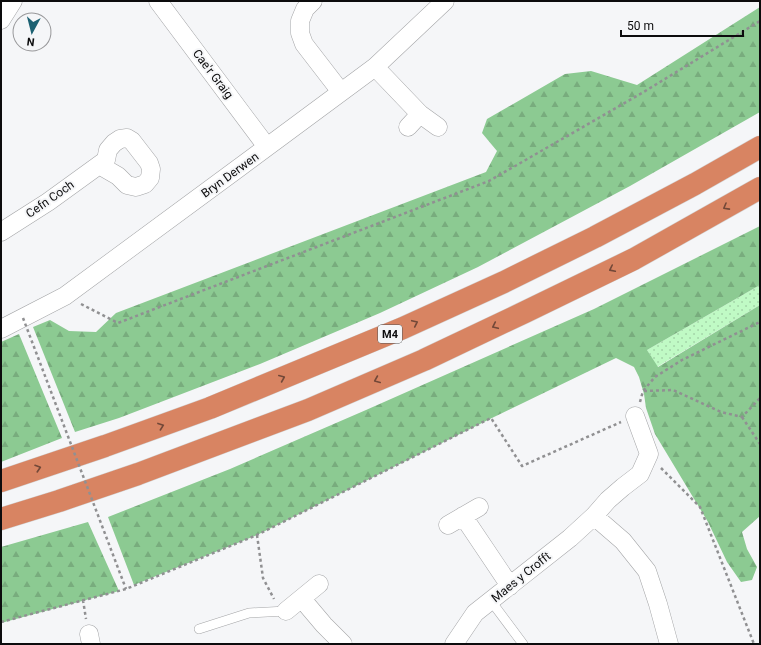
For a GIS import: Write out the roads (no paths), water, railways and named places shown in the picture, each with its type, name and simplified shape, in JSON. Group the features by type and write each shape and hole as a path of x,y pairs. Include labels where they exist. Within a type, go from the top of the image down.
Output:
{"highway":[{"name":"M4","path":"1,480 106,446 210,408 403,328 504,282 595,238 695,184 760,146"},
{"path":"1,519 138,474 308,410 424,360 634,258 760,188"}],"street":[{"path":"1,20 13,1"},
{"name":"Cae'r Graig","path":"158,1 267,147"},
{"path":"313,1 306,9 300,21 300,33 304,44 341,92"},
{"name":"Bryn Derwen","path":"1,329 65,296 100,271 375,67 445,1"},
{"path":"375,67 414,120 438,127"},
{"name":"Cefn Coch","path":"1,232 48,202 99,165"},
{"name":"Maes y Crofft","path":"454,644 475,613 570,538 613,496 640,474 648,454 635,416"},
{"path":"448,525 479,507"},
{"path":"464,516 510,586"},
{"path":"594,516 623,541 647,571 669,644"},
{"path":"286,612 319,584"},
{"path":"302,599 324,625 344,644"}],"lane":[{"path":"491,601 523,644"},
{"path":"199,629 249,613 286,612"}]}
